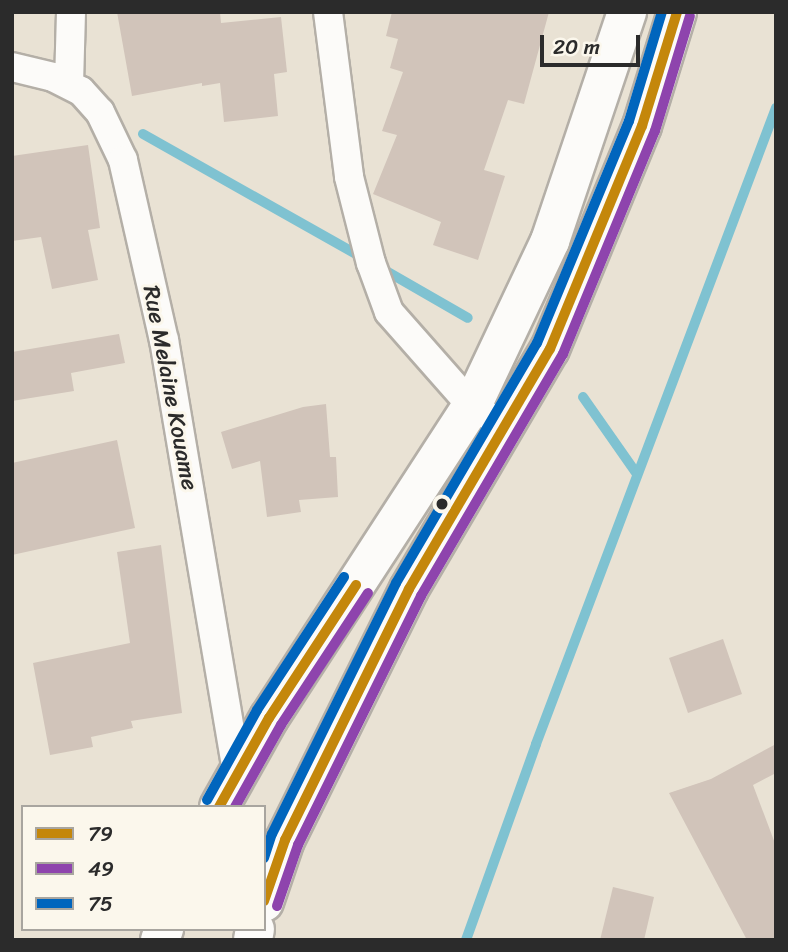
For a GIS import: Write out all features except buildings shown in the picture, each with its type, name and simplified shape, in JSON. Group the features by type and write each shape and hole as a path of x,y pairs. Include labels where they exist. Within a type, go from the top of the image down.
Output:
{"main road":[{"path":"220,805 237,770 472,406 550,241 627,12"},
{"path":"266,896 285,840 321,763 410,589 550,349 642,126 677,12"}],"street":[{"path":"69,84 71,12"},
{"path":"328,12 349,177 375,275 389,312 472,406 505,428"},
{"name":"Rue Melaine Kouame","path":"12,67 69,84 91,99 123,160 164,340 237,770"}],"waterway":[{"path":"466,940 536,744 776,108"},
{"path":"143,134 365,259"},
{"path":"381,268 468,318"},
{"path":"583,397 637,474"}],"transit line":[{"name":"75","path":"266,852 272,834 396,583 537,343 629,121 662,12"},
{"name":"79","path":"266,895 285,840 409,589 550,349 642,126 677,12"},
{"name":"49","path":"277,906 298,845 421,596 563,354 655,131 690,16"},
{"name":"75","path":"207,800 257,710 344,577"},
{"name":"79","path":"220,805 269,718 356,585"},
{"name":"49","path":"236,805 281,725 368,593"}]}
